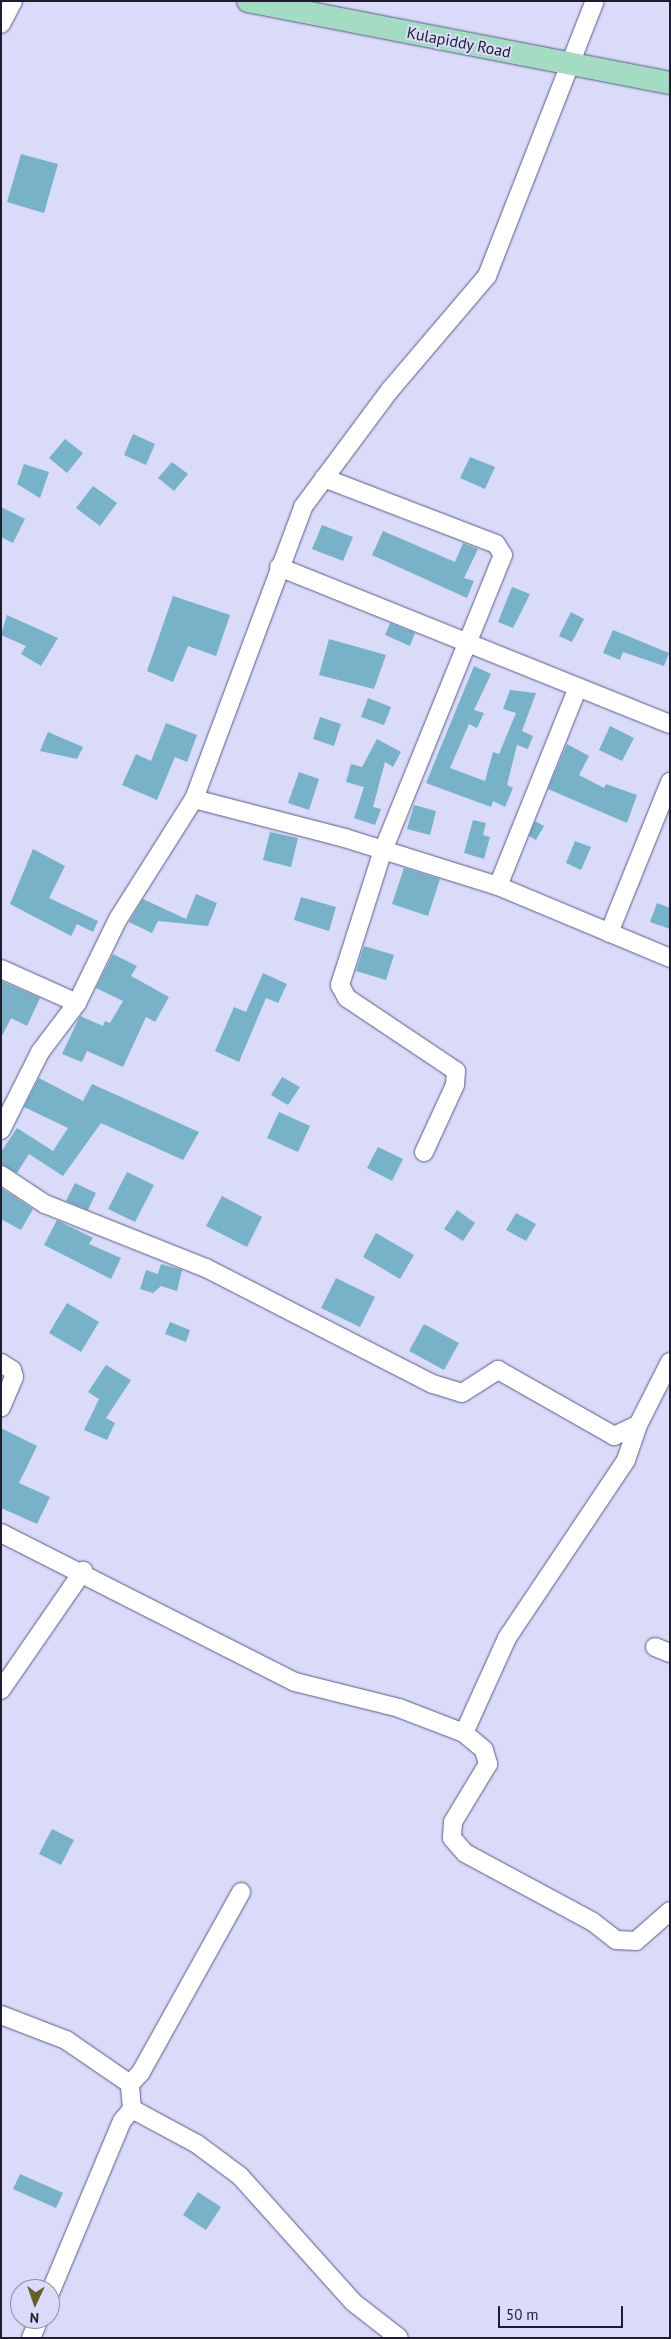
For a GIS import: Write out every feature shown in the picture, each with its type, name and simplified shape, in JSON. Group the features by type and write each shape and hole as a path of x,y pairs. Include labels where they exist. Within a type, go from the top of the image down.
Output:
{"main road":[{"name":"Kulapiddy Road","path":"248,1 670,83"}],"street":[{"path":"1,24 13,1"},
{"path":"1,1130 40,1052 77,1003 118,919 194,799 302,507 390,390 487,276 569,63 595,1"},
{"path":"324,478 496,544 503,555 383,850 340,985 347,998 456,1071 455,1085 424,1152"},
{"path":"279,567 670,724"},
{"path":"498,886 578,687"},
{"path":"609,933 670,782"},
{"path":"194,799 383,850 498,886 670,958"},
{"path":"1,969 77,1003"},
{"path":"1,1175 45,1204 206,1268 432,1384 462,1393 498,1370 614,1436 638,1425"},
{"path":"464,1733 507,1638 626,1460 638,1425 670,1362"},
{"path":"1,1364 12,1370 14,1377 1,1407"},
{"path":"1,1533 83,1571 295,1682 399,1708 464,1733 484,1750 488,1764 453,1822 452,1838 464,1853 593,1922 616,1940 636,1941 670,1911"},
{"path":"1,1690 83,1571"},
{"path":"56,2279 122,2121 132,2109 130,2084 141,2072 241,1892"},
{"path":"1,2016 66,2040 130,2084"},
{"path":"132,2109 197,2144 240,2176 353,2302 399,2338"}],"building":[{"path":"21,154 58,164 44,213 7,202"},
{"path":"133,434 155,444 146,465 124,455"},
{"path":"65,439 83,453 67,473 49,458"},
{"path":"470,457 495,467 485,489 460,478"},
{"path":"172,462 188,474 174,491 158,478"},
{"path":"24,464 49,472 40,498 17,484"},
{"path":"93,486 117,503 100,526 76,508"},
{"path":"1,507 25,519 13,543 1,537"},
{"path":"322,525 353,537 343,561 312,549"},
{"path":"383,531 455,562 463,543 478,549 464,578 474,581 467,598 372,555"},
{"path":"512,587 530,594 513,628 498,622"},
{"path":"173,596 230,615 216,656 188,646 173,682 147,671"},
{"path":"571,612 584,619 572,642 559,636"},
{"path":"7,615 58,638 41,666 21,654 26,646 1,635"},
{"path":"390,623 415,633 410,646 385,635"},
{"path":"613,630 669,653 664,666 623,652 620,660 603,653"},
{"path":"329,639 386,655 374,689 319,675"},
{"path":"474,666 491,674 474,710 484,713 477,728 469,724 450,768 485,781 493,752 499,754 516,713 503,709 510,690 536,693 522,731 533,736 528,749 517,745 507,785 513,788 505,807 493,801 491,807 426,783"},
{"path":"368,698 391,707 384,725 361,717"},
{"path":"320,717 341,724 334,746 313,739"},
{"path":"166,723 197,735 187,762 175,757 157,800 122,785 136,754 151,761"},
{"path":"610,726 634,738 622,761 599,750"},
{"path":"48,732 83,747 77,759 40,751"},
{"path":"377,739 401,752 393,767 385,762 373,807 381,809 375,825 354,818 364,787 346,782 351,764 362,767"},
{"path":"567,744 589,756 579,775 604,788 606,784 637,795 627,823 548,789"},
{"path":"299,772 319,779 309,810 288,803"},
{"path":"414,805 436,811 430,835 407,829"},
{"path":"473,820 486,823 483,835 490,837 484,859 464,853"},
{"path":"535,821 544,826 536,840 529,836"},
{"path":"270,832 298,838 291,867 263,860"},
{"path":"575,841 591,847 581,870 566,863"},
{"path":"33,849 65,866 49,898 98,921 93,932 77,924 71,936 10,904"},
{"path":"404,868 440,879 428,916 392,904"},
{"path":"196,894 217,903 208,926 158,921 152,933 129,922 143,899 186,919"},
{"path":"301,897 336,907 329,931 294,920"},
{"path":"657,903 670,908 670,929 650,922"},
{"path":"364,946 394,955 386,980 356,971"},
{"path":"113,954 137,966 131,976 169,997 155,1022 146,1017 123,1067 87,1051 82,1062 62,1054 80,1016 103,1026 105,1021 110,1023 123,1001 96,988"},
{"path":"263,973 287,984 278,1003 266,998 239,1062 215,1051 234,1007 246,1012"},
{"path":"1,981 40,998 27,1026 11,1018 1,1038"},
{"path":"282,1077 300,1087 288,1105 271,1095"},
{"path":"39,1078 83,1101 92,1084 199,1132 183,1160 101,1123 63,1176 29,1154 17,1173 1,1164 1,1152 17,1128 53,1151 68,1128 24,1107"},
{"path":"279,1112 310,1126 298,1152 267,1138"},
{"path":"378,1147 403,1159 392,1181 367,1168"},
{"path":"127,1172 154,1185 135,1222 108,1209"},
{"path":"75,1183 96,1193 88,1210 66,1201"},
{"path":"1,1188 33,1209 21,1230 1,1219"},
{"path":"222,1196 262,1217 247,1247 206,1226"},
{"path":"457,1210 475,1223 463,1241 444,1229"},
{"path":"516,1213 536,1224 526,1241 506,1230"},
{"path":"57,1220 93,1238 89,1244 121,1258 111,1279 44,1245"},
{"path":"376,1233 414,1255 400,1279 363,1257"},
{"path":"161,1264 182,1270 177,1291 161,1286 153,1293 140,1289 146,1270 158,1274"},
{"path":"336,1278 375,1297 360,1327 321,1308"},
{"path":"67,1303 99,1322 81,1352 49,1333"},
{"path":"170,1322 190,1330 186,1342 165,1334"},
{"path":"424,1324 459,1343 444,1370 409,1351"},
{"path":"106,1365 131,1380 106,1418 115,1423 107,1440 84,1430 99,1399 88,1392"},
{"path":"1,1428 37,1446 19,1483 50,1497 37,1524 1,1508"},
{"path":"52,1829 74,1840 61,1865 39,1854"},
{"path":"20,2174 63,2193 56,2208 13,2189"},
{"path":"198,2192 221,2207 206,2230 183,2215"}]}
